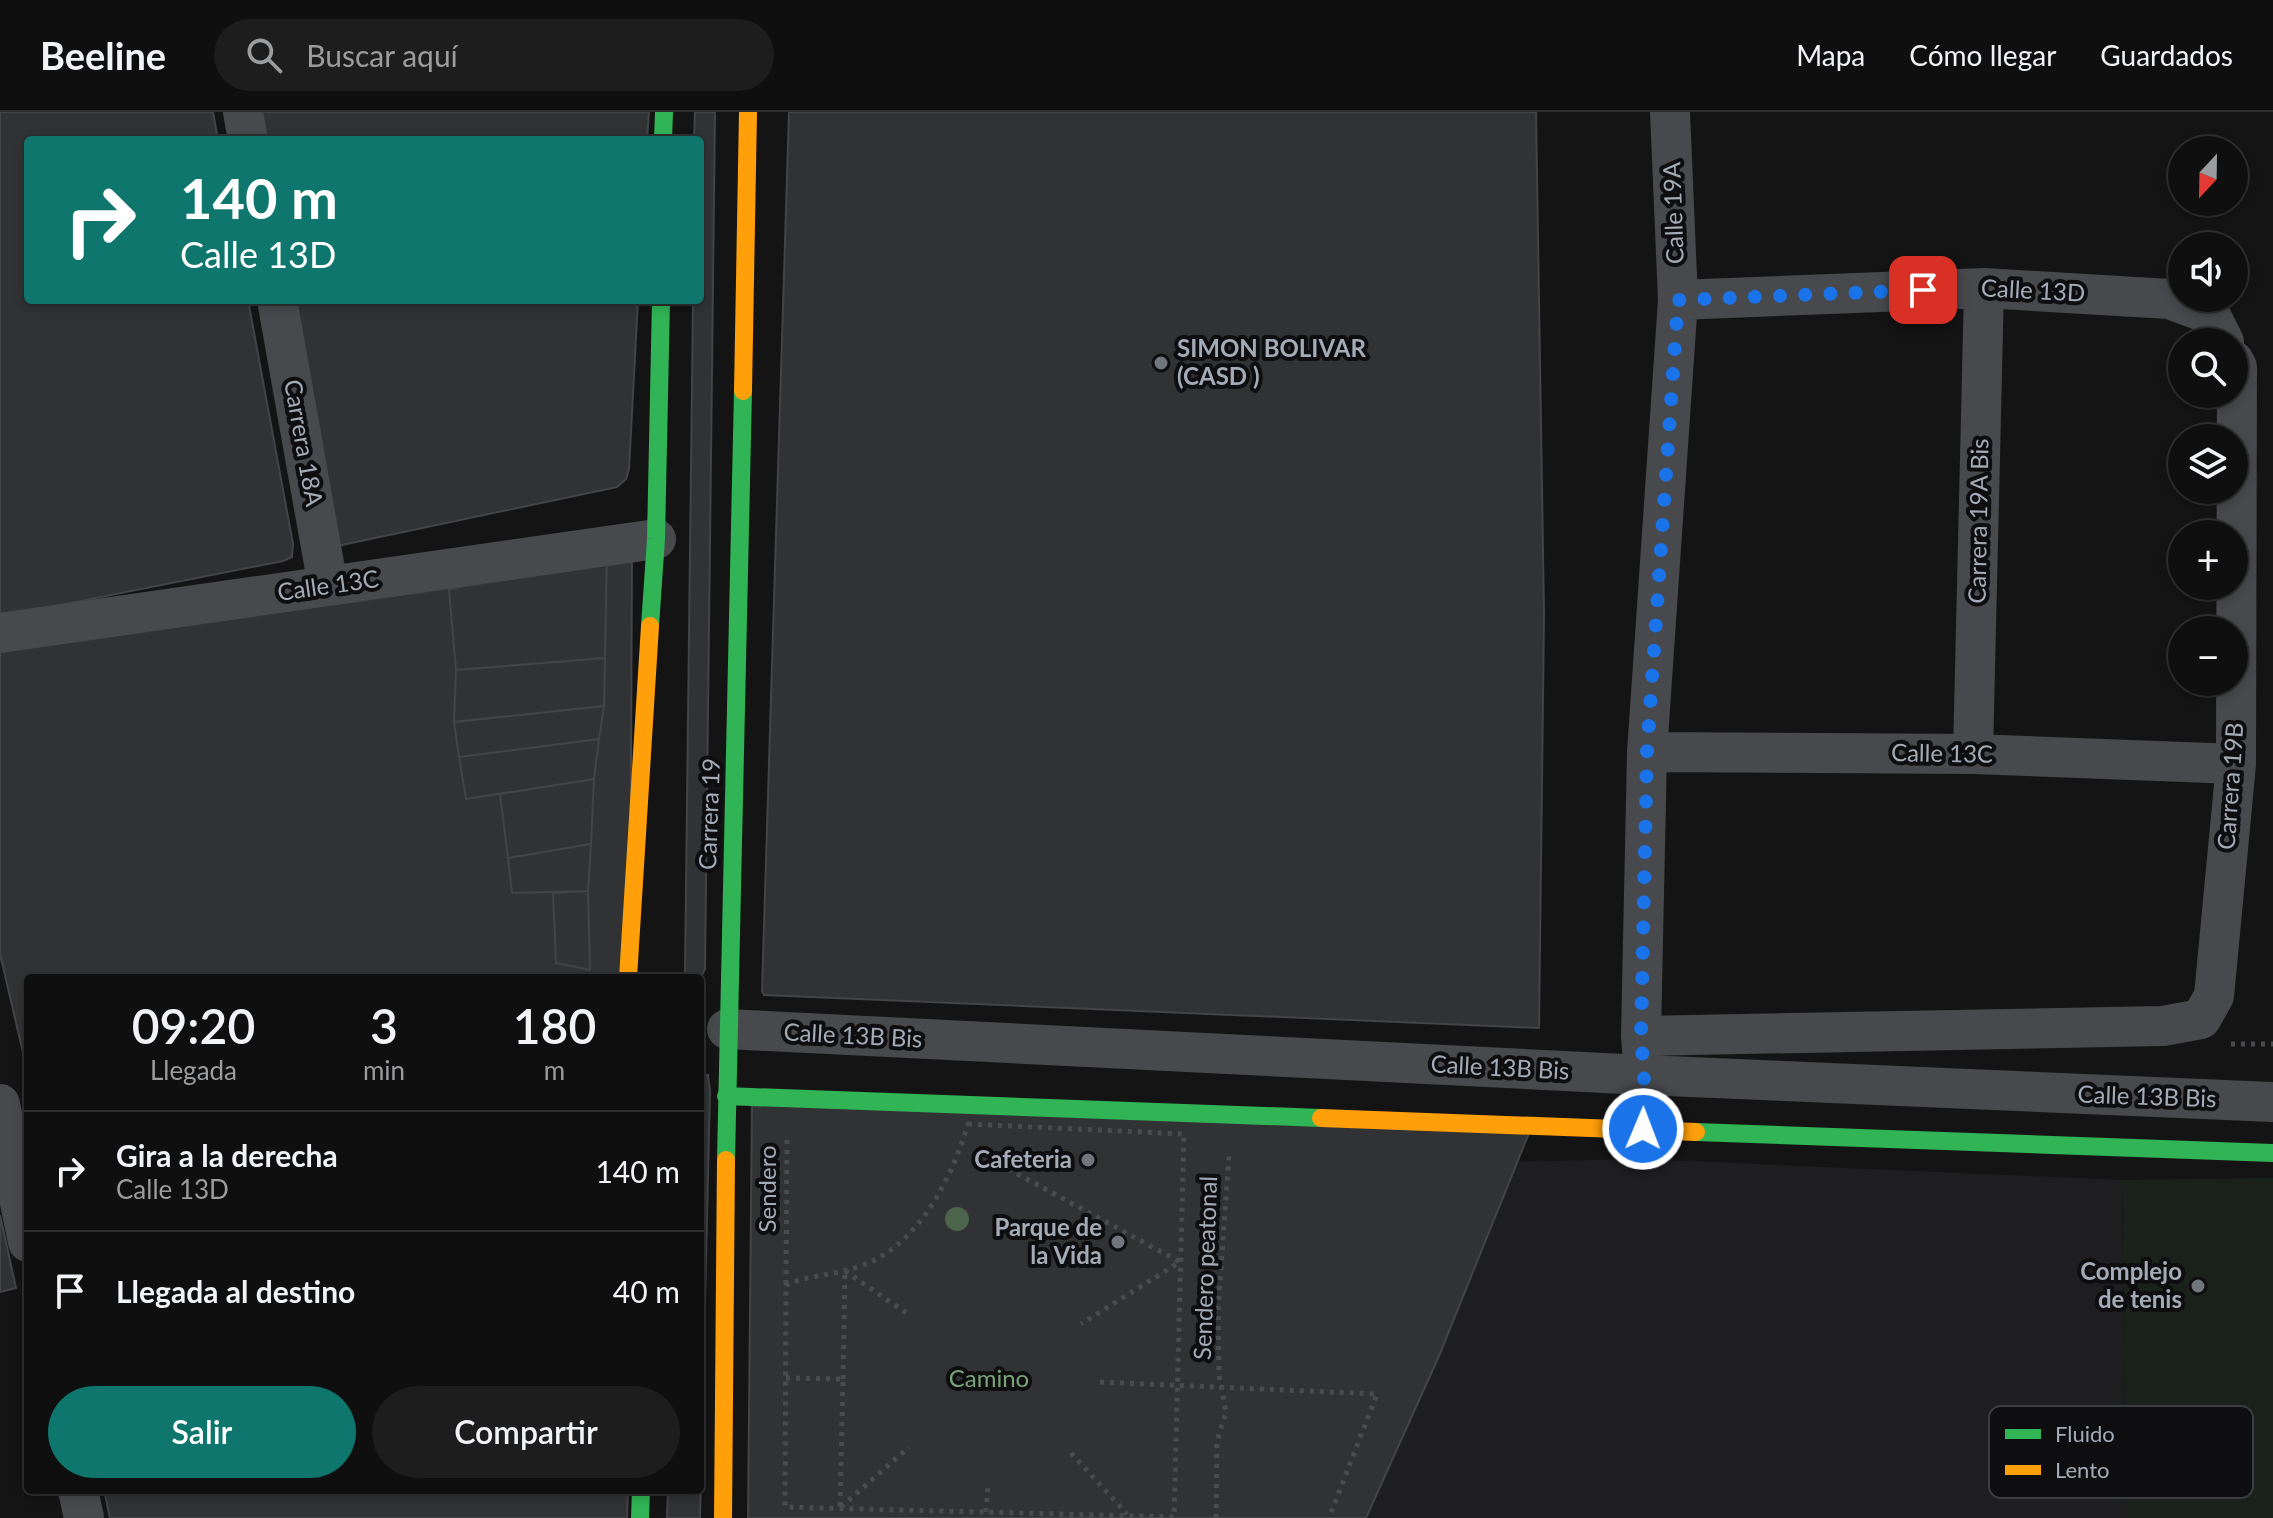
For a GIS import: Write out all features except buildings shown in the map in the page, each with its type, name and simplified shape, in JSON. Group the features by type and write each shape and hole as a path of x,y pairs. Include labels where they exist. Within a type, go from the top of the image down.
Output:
{"main road":[{"path":"663,136 664,112"},
{"name":"Carrera 19","path":"723,1518 727,1029 737,721 748,112"},
{"path":"628,974 656,539 661,304"},
{"path":"726,1096 2273,1153"},
{"path":"640,1518 641,1494"}],"street":[{"path":"243,112 247,136"},
{"name":"Calle 19A","path":"1643,1129 1641,1036 1647,752 1678,300 1670,112"},
{"name":"Calle 13D","path":"1678,300 1984,288 2169,299 2210,314 2217,328"},
{"name":"Carrera 19A Bis","path":"1973,754 1984,288"},
{"name":"Carrera 18A","path":"278,304 328,586"},
{"name":"Carrera 19B","path":"1641,1036 2163,1026 2201,1019 2214,996 2236,764 2233,408"},
{"name":"Calle 13C","path":"0,633 656,539"},
{"name":"Calle 13C","path":"1647,752 1973,754 2236,764"},
{"name":"Calle 13B Bis","path":"727,1029 1644,1075 2273,1102"},
{"path":"8,1123 24,1218"},
{"path":"79,1494 84,1518"}],"path":[{"name":"Sendero peatonal","path":"1216,1518 1217,1441 1226,1412 1218,1310 1232,1114"},
{"path":"785,1507 1174,1517 1184,1134 968,1124 938,1197 902,1240 862,1266 805,1277 786,1285 786,1378 785,1507 785,1518"},
{"name":"Sendero","path":"786,1285 787,1131"},
{"path":"980,1168 999,1164 1180,1262"},
{"path":"1081,1324 1180,1262"},
{"path":"845,1271 908,1314"},
{"path":"840,1508 845,1271"},
{"path":"786,1378 843,1379"},
{"name":"Sendero peatonal","path":"1100,1382 1377,1394 1329,1518"},
{"path":"840,1508 909,1447"},
{"path":"1071,1453 1128,1515"},
{"path":"986,1512 988,1486"}],"shaded area":[{"path":"1642,1159 2122,1180 2125,1406 1989,1406 1989,1498 2126,1498 2126,1518 1366,1518 1439,1356 1491,1209 1501,1162"},
{"name":"Complejo de tenis","path":"2273,1178 2273,1518 2126,1518 2126,1498 2253,1498 2253,1406 2125,1406 2122,1180"}],"traffic: fast":[{"path":"663,136 664,112"},
{"path":"650,626 656,539 661,304"},
{"path":"726,1160 743,391"},
{"path":"726,1096 1321,1118"},
{"path":"1696,1132 2273,1153"},
{"path":"640,1518 641,1494"}],"traffic: slow":[{"path":"743,391 748,112"},
{"path":"628,974 650,626"},
{"path":"1321,1118 1696,1132"},
{"path":"723,1518 726,1160"}],"place":[{"name":"SIMON BOLIVAR (CASD )","path":"1161,363"},
{"name":"Cafeteria","path":"1088,1160"},
{"name":"Parque de la Vida","path":"1118,1242"},
{"name":"Complejo de tenis","path":"2198,1286"}],"route":[{"path":"1643,1129 1641,1036 1647,752 1678,300 1923,290"}],"park label":[{"name":"Camino","path":"989,1379"}]}
